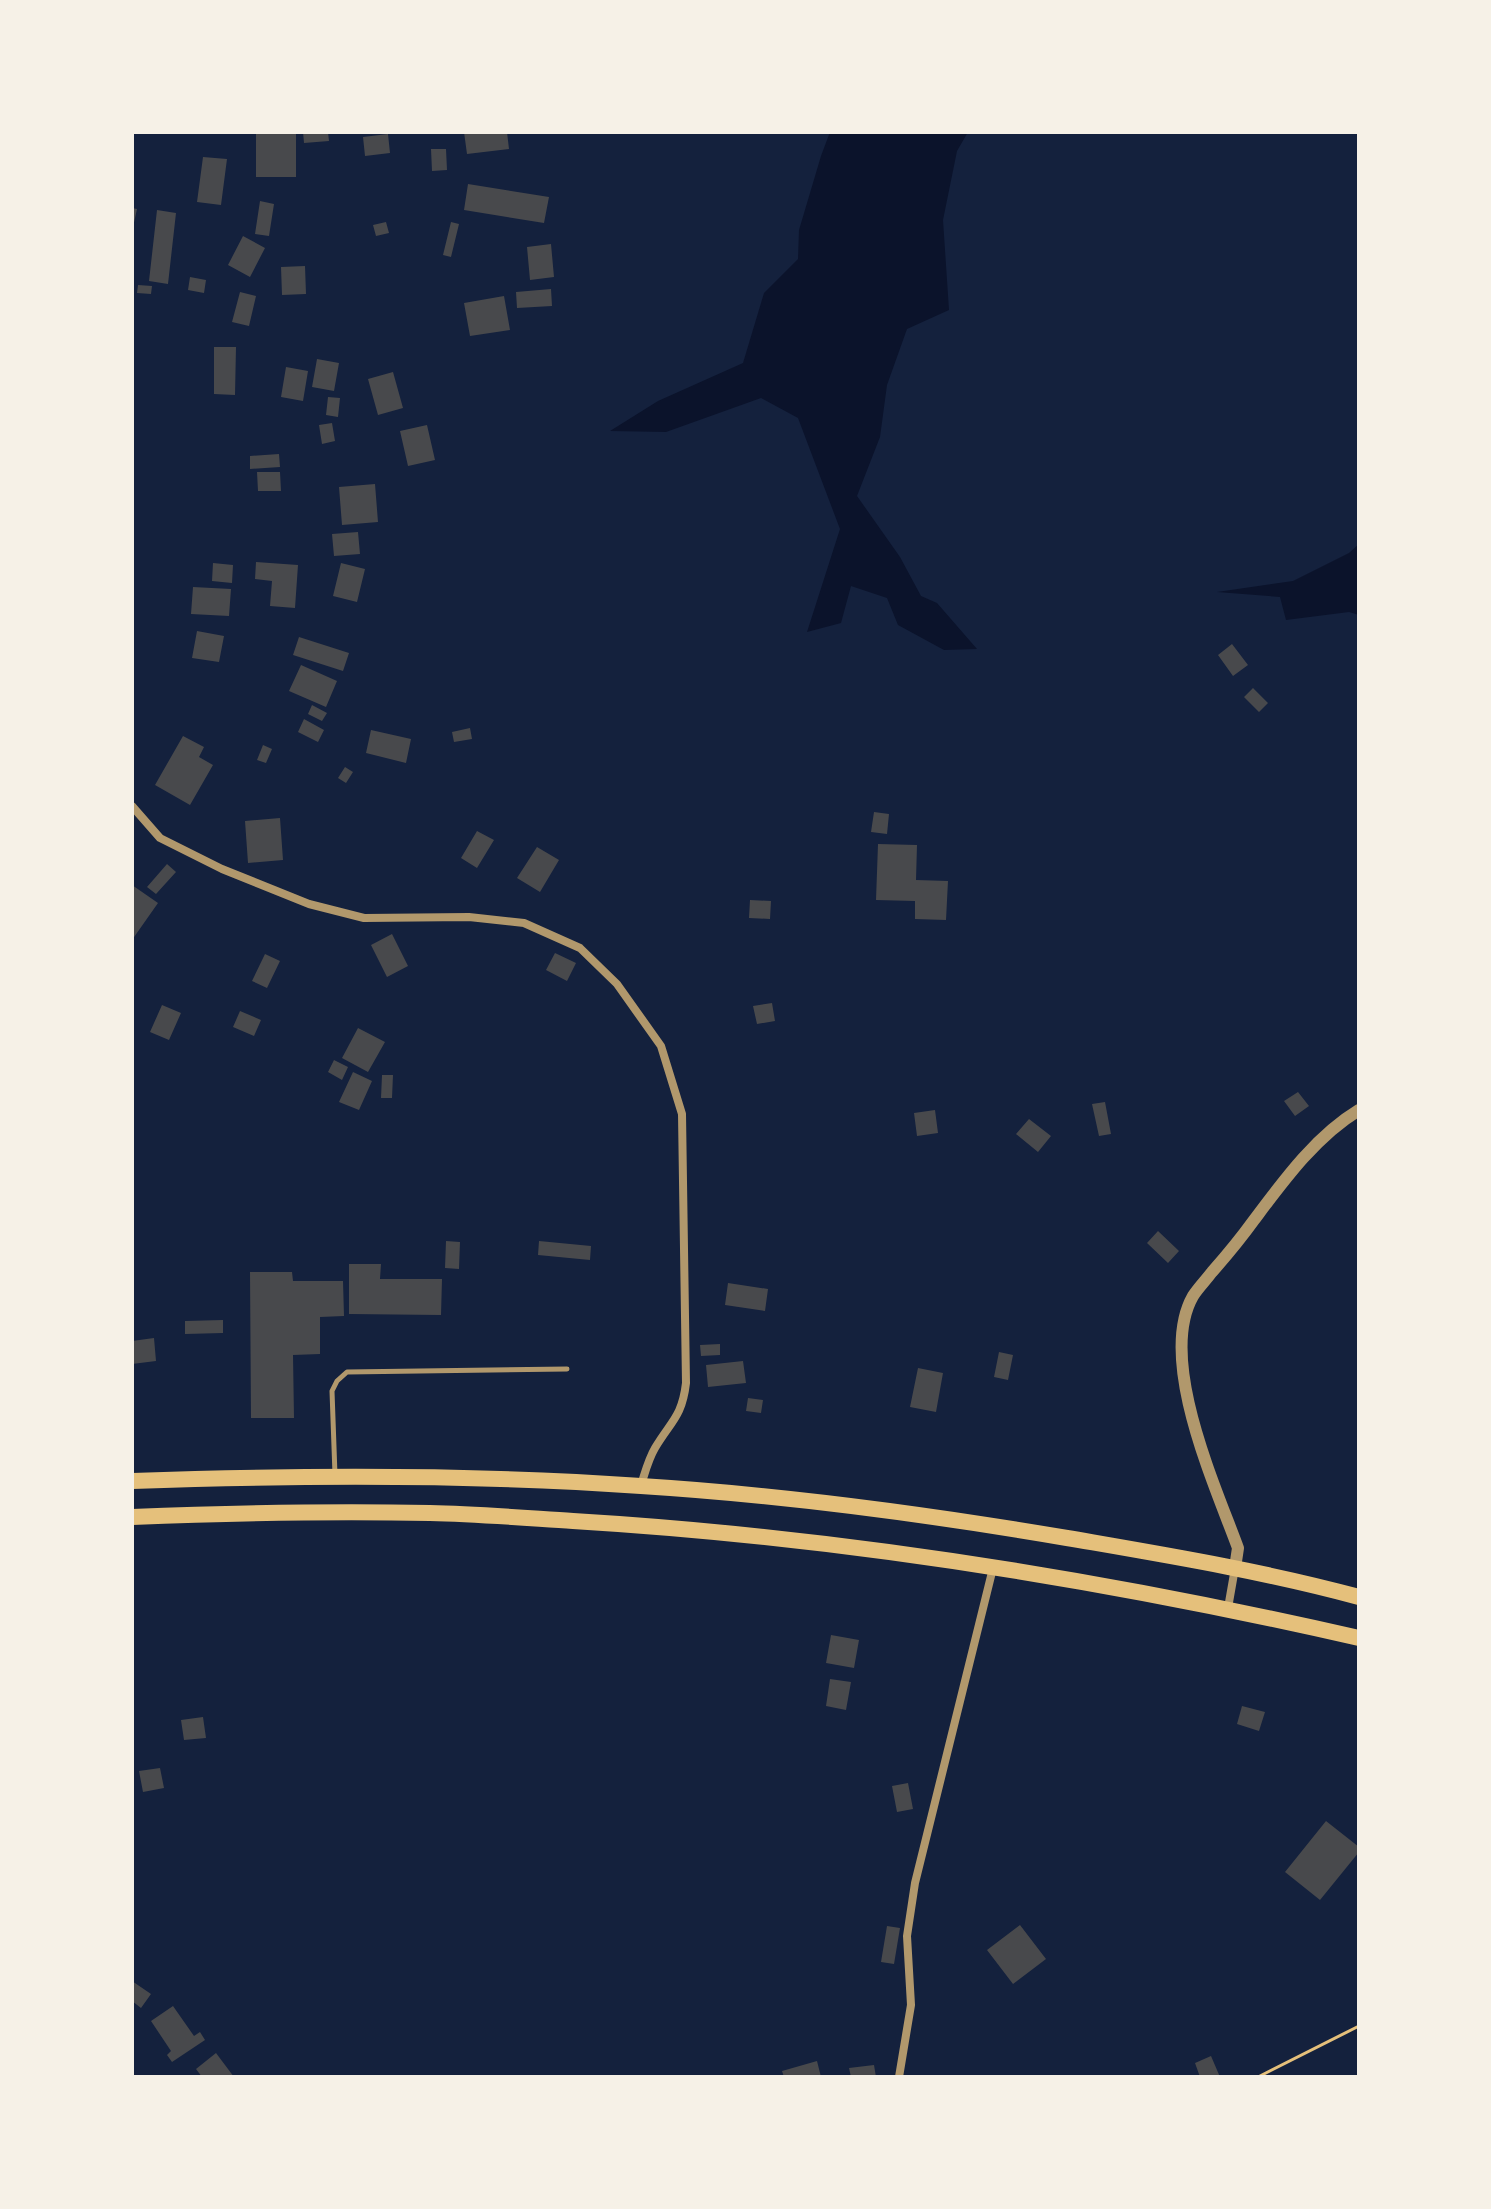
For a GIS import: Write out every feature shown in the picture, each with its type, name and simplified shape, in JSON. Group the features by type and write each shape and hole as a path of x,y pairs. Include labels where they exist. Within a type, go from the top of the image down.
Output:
{"highway":[{"path":"132,1481 335,1476 534,1480 641,1485 814,1501 1013,1529 1235,1568 1359,1597"},
{"path":"132,1517 432,1513 642,1525 813,1541 1228,1608 1359,1638"}],"street":[{"path":"132,806 160,838 222,869 309,904 364,918 469,917 524,923 580,948 617,984 661,1046 682,1114 686,1383 681,1410 648,1462 641,1485"},
{"path":"1228,1608 1238,1548 1196,1434 1181,1344 1184,1317 1194,1295 1275,1192 1325,1135 1359,1110"},
{"path":"899,2077 911,2005 907,1936 915,1883 993,1568"}],"lane":[{"path":"335,1476 332,1391 347,1372 567,1369"}],"path":[{"path":"1258,2077 1359,2026"}],"water":[{"path":"830,132 968,132 957,151 943,220 949,310 907,329 887,385 880,437 857,496 900,557 921,596 937,603 977,649 944,650 898,625 887,598 851,586 841,623 807,632 840,529 798,418 761,398 666,432 610,431 658,401 743,363 764,293 798,259 799,230"},
{"path":"1359,544 1359,615 1349,612 1286,620 1280,597 1217,592 1293,581 1349,553"}],"building":[{"path":"256,132 296,132 296,177 256,177"},
{"path":"303,132 328,132 329,141 304,143"},
{"path":"464,132 507,132 509,149 467,154"},
{"path":"388,134 390,153 365,156 363,137"},
{"path":"431,149 446,149 447,170 432,171"},
{"path":"203,157 227,159 221,205 197,202"},
{"path":"468,184 549,197 544,223 464,210"},
{"path":"260,201 274,204 269,236 255,234"},
{"path":"132,208 137,209 133,227 132,227"},
{"path":"157,210 176,213 168,284 149,281"},
{"path":"386,222 389,233 376,236 373,225"},
{"path":"451,222 459,224 451,257 443,255"},
{"path":"243,236 265,248 250,277 228,265"},
{"path":"551,244 554,277 530,280 527,247"},
{"path":"305,266 306,294 282,295 281,267"},
{"path":"190,277 206,280 204,293 188,290"},
{"path":"138,285 152,286 151,294 137,293"},
{"path":"551,289 552,306 517,308 516,292"},
{"path":"240,292 256,296 249,326 232,322"},
{"path":"504,296 510,330 470,336 464,303"},
{"path":"214,347 236,347 235,395 214,394"},
{"path":"317,359 339,363 334,391 312,387"},
{"path":"286,367 308,371 303,401 281,397"},
{"path":"393,372 403,408 378,415 368,379"},
{"path":"328,397 340,398 338,417 326,415"},
{"path":"332,423 335,441 322,444 319,425"},
{"path":"427,425 435,460 408,466 400,431"},
{"path":"279,454 280,467 250,469 250,456"},
{"path":"257,472 280,472 281,491 258,491"},
{"path":"375,484 378,522 342,525 339,487"},
{"path":"358,532 360,554 334,556 332,534"},
{"path":"256,562 298,565 295,608 270,606 272,581 255,579"},
{"path":"213,563 233,565 232,583 212,581"},
{"path":"341,563 365,569 357,602 333,596"},
{"path":"193,587 231,589 229,616 191,614"},
{"path":"197,631 224,636 219,662 192,658"},
{"path":"299,637 349,653 343,671 293,655"},
{"path":"1232,644 1248,665 1233,676 1218,655"},
{"path":"301,665 337,681 326,707 289,691"},
{"path":"1253,688 1268,703 1259,712 1244,697"},
{"path":"312,705 327,713 322,721 308,714"},
{"path":"304,719 324,730 318,742 298,732"},
{"path":"470,728 472,739 454,742 452,732"},
{"path":"371,730 411,739 406,763 366,753"},
{"path":"183,736 204,747 199,757 213,765 190,805 155,785"},
{"path":"263,745 272,749 266,763 257,760"},
{"path":"345,767 353,772 346,783 338,778"},
{"path":"874,812 889,814 887,834 871,832"},
{"path":"280,818 283,860 248,863 245,821"},
{"path":"477,831 494,840 477,868 461,858"},
{"path":"878,844 917,845 916,880 948,881 946,920 915,919 915,901 876,900"},
{"path":"537,847 559,860 540,892 517,878"},
{"path":"167,864 176,872 156,894 147,887"},
{"path":"132,885 158,903 132,940"},
{"path":"750,900 771,901 770,919 749,918"},
{"path":"392,934 408,966 387,977 371,945"},
{"path":"555,953 576,963 567,981 546,970"},
{"path":"265,954 280,961 267,988 252,981"},
{"path":"772,1003 775,1021 757,1024 753,1006"},
{"path":"162,1005 181,1013 169,1040 150,1032"},
{"path":"240,1011 261,1020 254,1036 233,1027"},
{"path":"358,1028 385,1042 368,1072 342,1058"},
{"path":"334,1060 348,1067 342,1080 328,1072"},
{"path":"353,1072 372,1081 359,1110 339,1102"},
{"path":"382,1075 393,1075 392,1098 381,1098"},
{"path":"1298,1092 1309,1106 1295,1116 1284,1101"},
{"path":"1105,1102 1111,1134 1099,1136 1092,1104"},
{"path":"935,1110 938,1133 917,1136 914,1113"},
{"path":"1029,1119 1051,1136 1038,1152 1016,1134"},
{"path":"1158,1231 1179,1251 1168,1263 1147,1243"},
{"path":"446,1241 460,1242 459,1269 445,1268"},
{"path":"539,1241 591,1246 590,1260 538,1255"},
{"path":"349,1264 381,1264 380,1279 442,1279 441,1315 349,1314"},
{"path":"250,1272 292,1272 293,1281 343,1281 344,1316 320,1317 320,1354 293,1355 294,1418 251,1418"},
{"path":"728,1283 768,1289 765,1311 725,1305"},
{"path":"223,1320 223,1333 185,1334 185,1321"},
{"path":"154,1338 156,1361 132,1364 132,1341"},
{"path":"720,1344 720,1355 701,1356 700,1345"},
{"path":"999,1352 1013,1355 1008,1380 994,1377"},
{"path":"743,1361 746,1383 708,1387 706,1365"},
{"path":"918,1368 943,1373 936,1412 910,1407"},
{"path":"748,1398 763,1400 761,1413 746,1411"},
{"path":"831,1635 859,1640 854,1668 826,1663"},
{"path":"830,1679 851,1682 846,1710 826,1706"},
{"path":"1242,1706 1265,1712 1259,1731 1237,1724"},
{"path":"203,1717 206,1738 184,1740 181,1720"},
{"path":"160,1768 164,1788 143,1792 139,1771"},
{"path":"908,1783 913,1809 897,1812 892,1786"},
{"path":"1326,1821 1359,1847 1359,1852 1320,1900 1285,1872"},
{"path":"1020,1925 1046,1959 1013,1984 987,1950"},
{"path":"887,1926 900,1928 894,1964 881,1962"},
{"path":"132,1981 151,1994 141,2008 132,2001"},
{"path":"173,2006 194,2036 200,2032 205,2040 172,2062 167,2055 171,2051 151,2021"},
{"path":"216,2053 234,2077 202,2077 196,2069"},
{"path":"1211,2056 1220,2077 1200,2077 1195,2063"},
{"path":"817,2061 821,2077 784,2077 782,2071"},
{"path":"874,2065 876,2077 851,2077 849,2068"}]}
